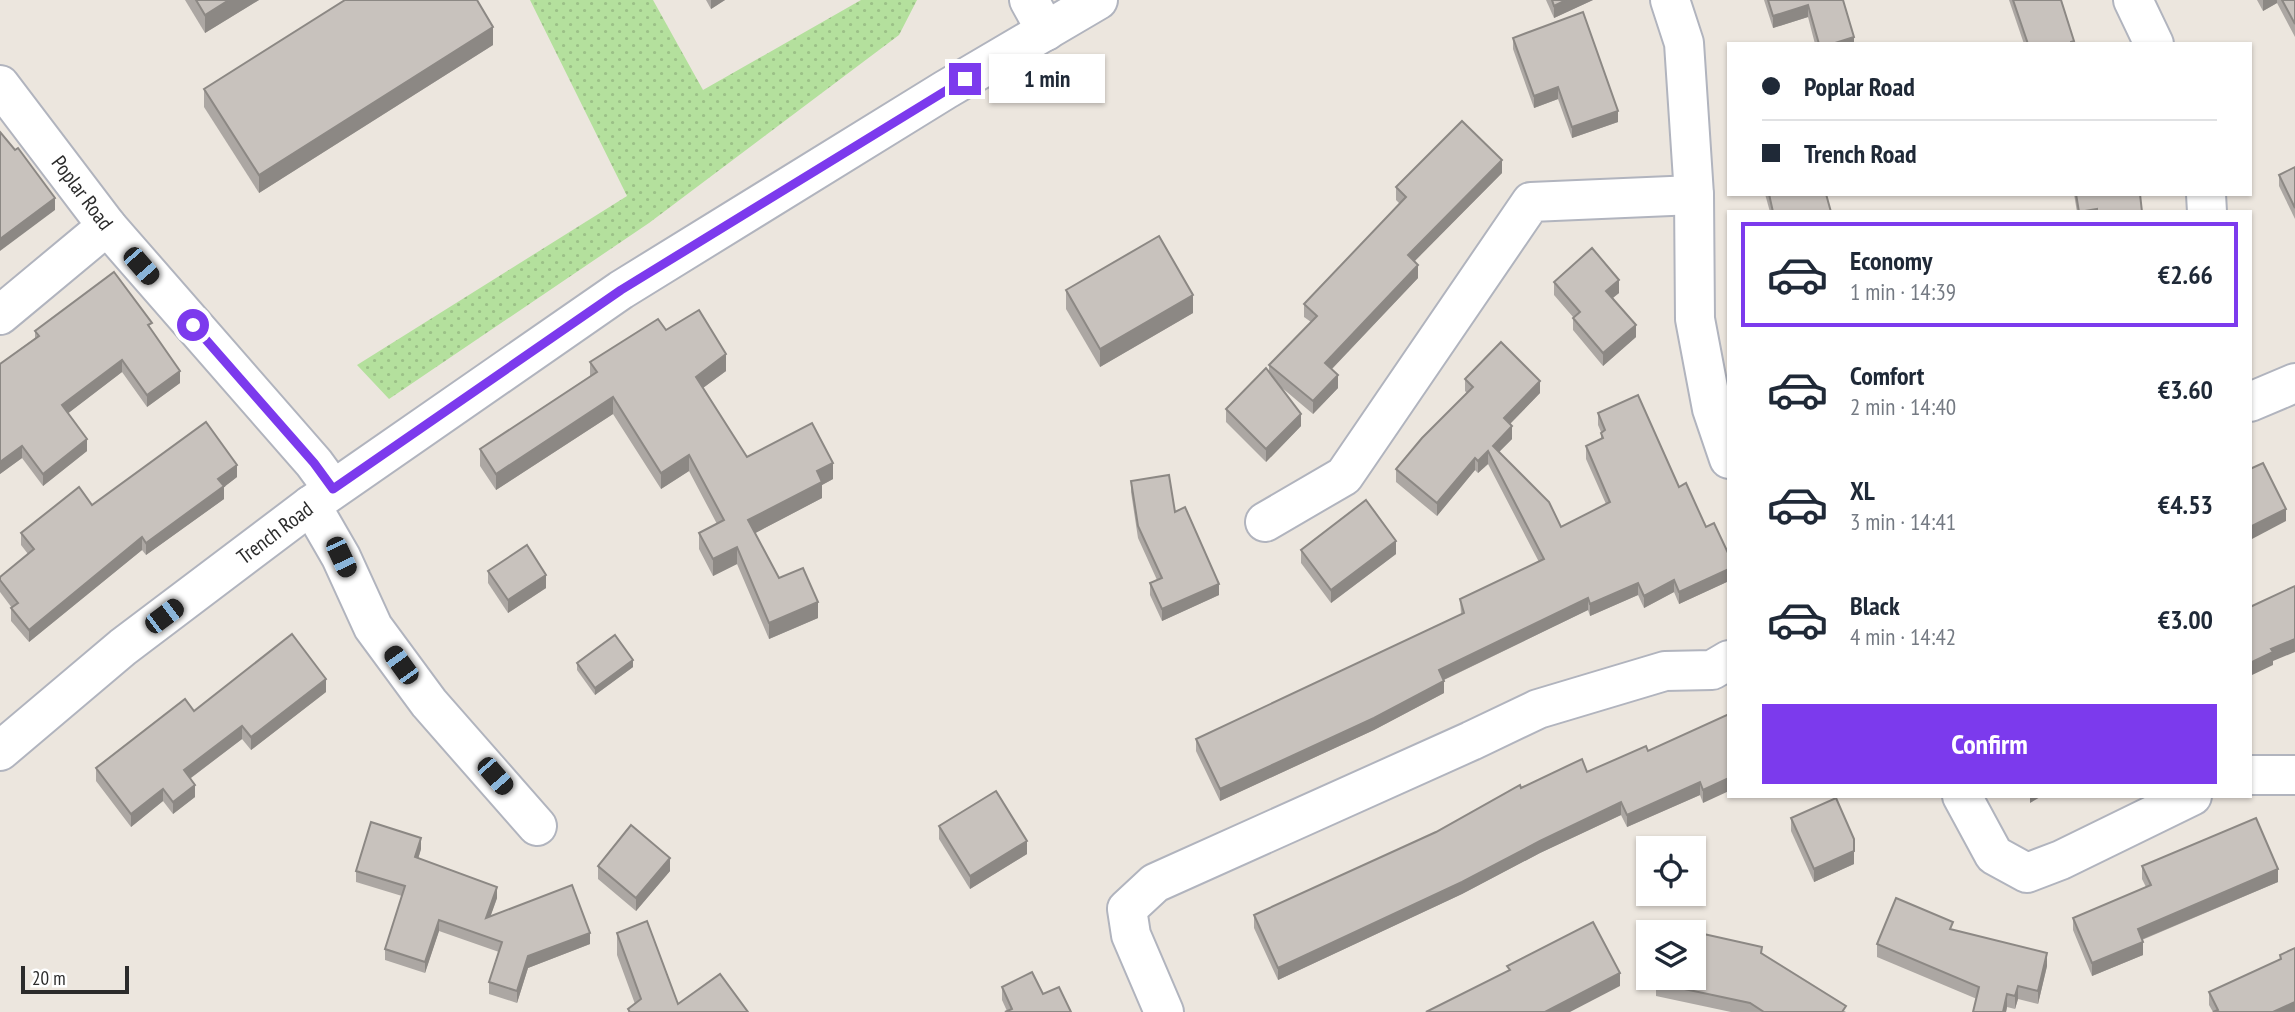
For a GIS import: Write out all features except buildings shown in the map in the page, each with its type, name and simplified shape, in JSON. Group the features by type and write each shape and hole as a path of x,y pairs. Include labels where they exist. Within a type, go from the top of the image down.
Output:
{"street":[{"name":"Trench Road","path":"0,751 123,647 322,497 621,290 945,90 1037,16 1098,0"},
{"path":"1670,0 1684,43 1695,195 1695,319 1721,409 1727,446"},
{"path":"2133,0 2153,42"},
{"name":"Poplar Road","path":"0,85 107,226 314,463 341,557 373,627 429,703 537,826"},
{"path":"1265,522 1344,477 1531,202 1695,195"},
{"path":"0,315 107,226"},
{"path":"2252,399 2295,383"},
{"path":"1164,1012 1131,935 1127,909 1155,883 1538,709 1665,671 1712,670 1727,661"},
{"path":"2252,775 2295,775"},
{"path":"1963,798 1994,855 2026,873 2061,860 2188,798"}],"green space":[{"path":"530,0 653,0 703,90 861,0 917,0 899,35 649,223 389,399 357,365 627,196"}],"route":[{"path":"193,325 314,463 333,489 621,290 965,79"}]}
